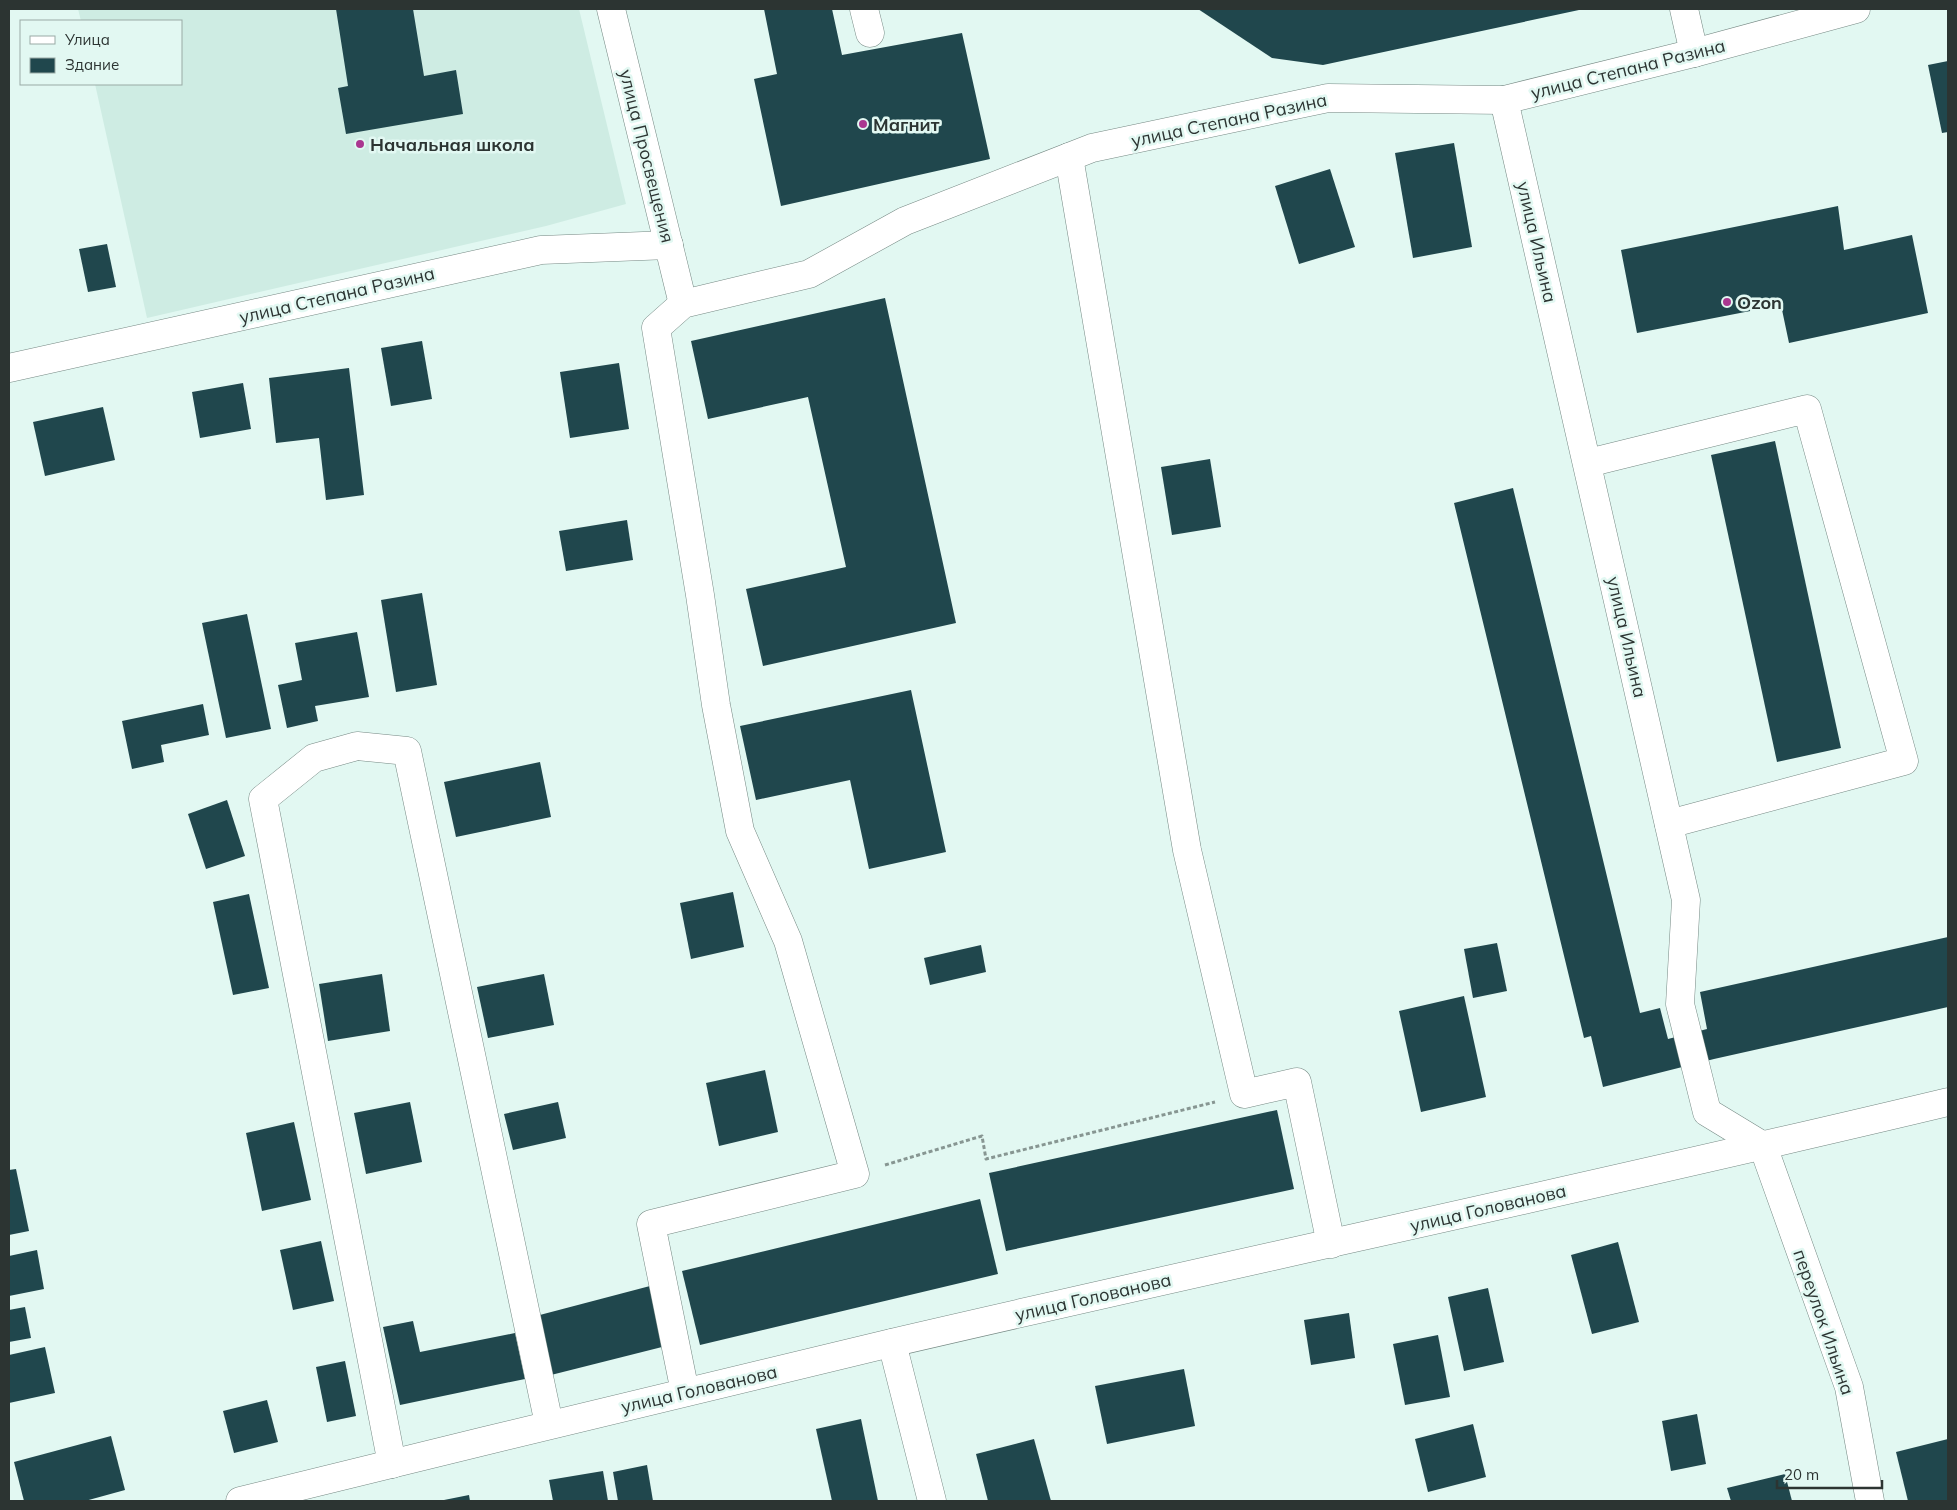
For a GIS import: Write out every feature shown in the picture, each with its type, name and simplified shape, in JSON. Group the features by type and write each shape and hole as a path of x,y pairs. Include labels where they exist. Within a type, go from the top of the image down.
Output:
{"street":[{"name":"улица Просвещения","path":"611,9 683,304"},
{"path":"1684,9 1694,53"},
{"name":"улица Степана Разина","path":"683,304 809,274 904,221 1092,148 1328,98 1504,100 1694,53 1856,9"},
{"name":"улица Ильина","path":"1504,100 1686,900 1680,1004 1707,1112 1763,1146"},
{"path":"1069,157 1188,850 1244,1094 1297,1082 1331,1244"},
{"name":"улица Степана Разина","path":"9,368 541,250 669,244"},
{"path":"683,304 656,328 716,704 740,832 788,941 855,1174 651,1224 684,1392"},
{"path":"1588,464 1807,409 1904,761 1669,824"},
{"path":"392,1464 263,800 314,758 357,746 407,751 549,1424"},
{"name":"улица Голованова","path":"240,1501 549,1424 892,1343 1763,1146 1948,1102"},
{"name":"переулок Ильина","path":"1763,1146 1849,1387 1870,1501"},
{"path":"892,1343 932,1501"}],"path":[{"path":"855,1174 982,1136 986,1159 1244,1094"}],"shaded area":[{"name":"Начальная школа","path":"78,9 579,9 626,204 546,226 147,318 95,85 182,85 182,20 81,20"}],"building":[{"path":"336,9 413,9 424,76 456,70 463,114 346,134 338,88 348,86"},
{"path":"764,9 832,9 842,55 962,33 990,159 781,206 754,79 777,74"},
{"path":"1198,9 1579,10 1323,65 1272,58"},
{"path":"1948,61 1948,132 1942,133 1928,65"},
{"path":"1454,143 1472,247 1413,258 1395,153"},
{"path":"1330,169 1355,247 1299,264 1275,186"},
{"path":"1838,206 1844,250 1912,235 1928,313 1789,343 1781,305 1637,333 1621,250"},
{"path":"107,244 116,287 88,292 79,249"},
{"path":"885,298 956,623 763,666 746,589 846,567 808,397 708,419 691,341"},
{"path":"422,341 432,399 391,406 381,348"},
{"path":"619,363 629,429 570,438 560,372"},
{"path":"349,368 364,495 326,500 319,438 276,443 269,378"},
{"path":"243,383 251,429 200,438 192,392"},
{"path":"103,407 115,460 45,476 33,422"},
{"path":"1775,441 1841,748 1777,762 1711,455"},
{"path":"1210,459 1221,527 1172,535 1161,467"},
{"path":"1513,488 1640,1013 1660,1008 1668,1039 1707,1029 1700,992 1948,937 1948,1007 1714,1059 1603,1087 1591,1036 1584,1038 1454,503"},
{"path":"627,520 633,560 566,571 559,531"},
{"path":"422,593 437,685 396,692 381,600"},
{"path":"247,614 271,729 226,738 202,623"},
{"path":"357,632 369,697 315,706 318,721 287,728 278,685 302,680 295,643"},
{"path":"911,690 946,852 869,869 850,780 756,800 740,726"},
{"path":"203,704 209,735 161,745 164,762 132,769 122,721"},
{"path":"540,762 551,817 456,837 444,782"},
{"path":"227,800 245,856 206,869 188,814"},
{"path":"733,892 744,947 691,959 680,903"},
{"path":"249,894 269,988 233,995 213,902"},
{"path":"1497,943 1507,991 1473,998 1464,949"},
{"path":"981,945 986,972 930,985 924,958"},
{"path":"382,974 390,1031 328,1041 319,984"},
{"path":"544,974 554,1025 488,1038 477,987"},
{"path":"1464,996 1486,1097 1421,1112 1399,1011"},
{"path":"765,1070 778,1132 719,1146 706,1083"},
{"path":"410,1102 422,1162 366,1174 354,1113"},
{"path":"558,1102 566,1138 513,1150 504,1114"},
{"path":"1277,1110 1294,1189 1006,1251 989,1173"},
{"path":"294,1122 311,1200 262,1211 246,1133"},
{"path":"16,1169 29,1231 9,1235 9,1170"},
{"path":"980,1199 998,1274 700,1345 682,1271"},
{"path":"321,1241 334,1301 293,1310 280,1250"},
{"path":"1618,1242 1639,1322 1592,1334 1571,1255"},
{"path":"37,1250 44,1289 9,1296 9,1256"},
{"path":"650,1286 666,1346 551,1375 536,1316"},
{"path":"1488,1288 1504,1362 1464,1371 1448,1297"},
{"path":"25,1307 31,1338 9,1342 9,1310"},
{"path":"1349,1313 1355,1358 1311,1365 1304,1320"},
{"path":"413,1321 420,1352 515,1333 525,1379 400,1405 383,1327"},
{"path":"1438,1335 1450,1397 1405,1405 1393,1344"},
{"path":"45,1347 55,1393 9,1403 9,1355"},
{"path":"345,1361 356,1416 327,1422 316,1367"},
{"path":"1184,1369 1195,1426 1107,1444 1095,1386"},
{"path":"267,1400 278,1442 234,1453 223,1411"},
{"path":"1697,1414 1706,1464 1671,1471 1662,1421"},
{"path":"861,1419 878,1501 832,1501 816,1429"},
{"path":"1473,1424 1486,1477 1428,1492 1415,1439"},
{"path":"111,1436 125,1490 85,1501 24,1501 14,1462"},
{"path":"1034,1439 1051,1501 988,1501 976,1454"},
{"path":"1948,1439 1948,1501 1908,1501 1896,1452"},
{"path":"647,1465 653,1501 618,1501 613,1472"},
{"path":"603,1471 608,1501 553,1501 549,1480"},
{"path":"1785,1474 1792,1501 1731,1501 1727,1488"},
{"path":"469,1495 470,1501 444,1501 444,1500"}],"place":[{"name":"Магнит","path":"863,124"},
{"name":"Начальная школа","path":"360,144"},
{"name":"Ozon","path":"1727,302"}]}
